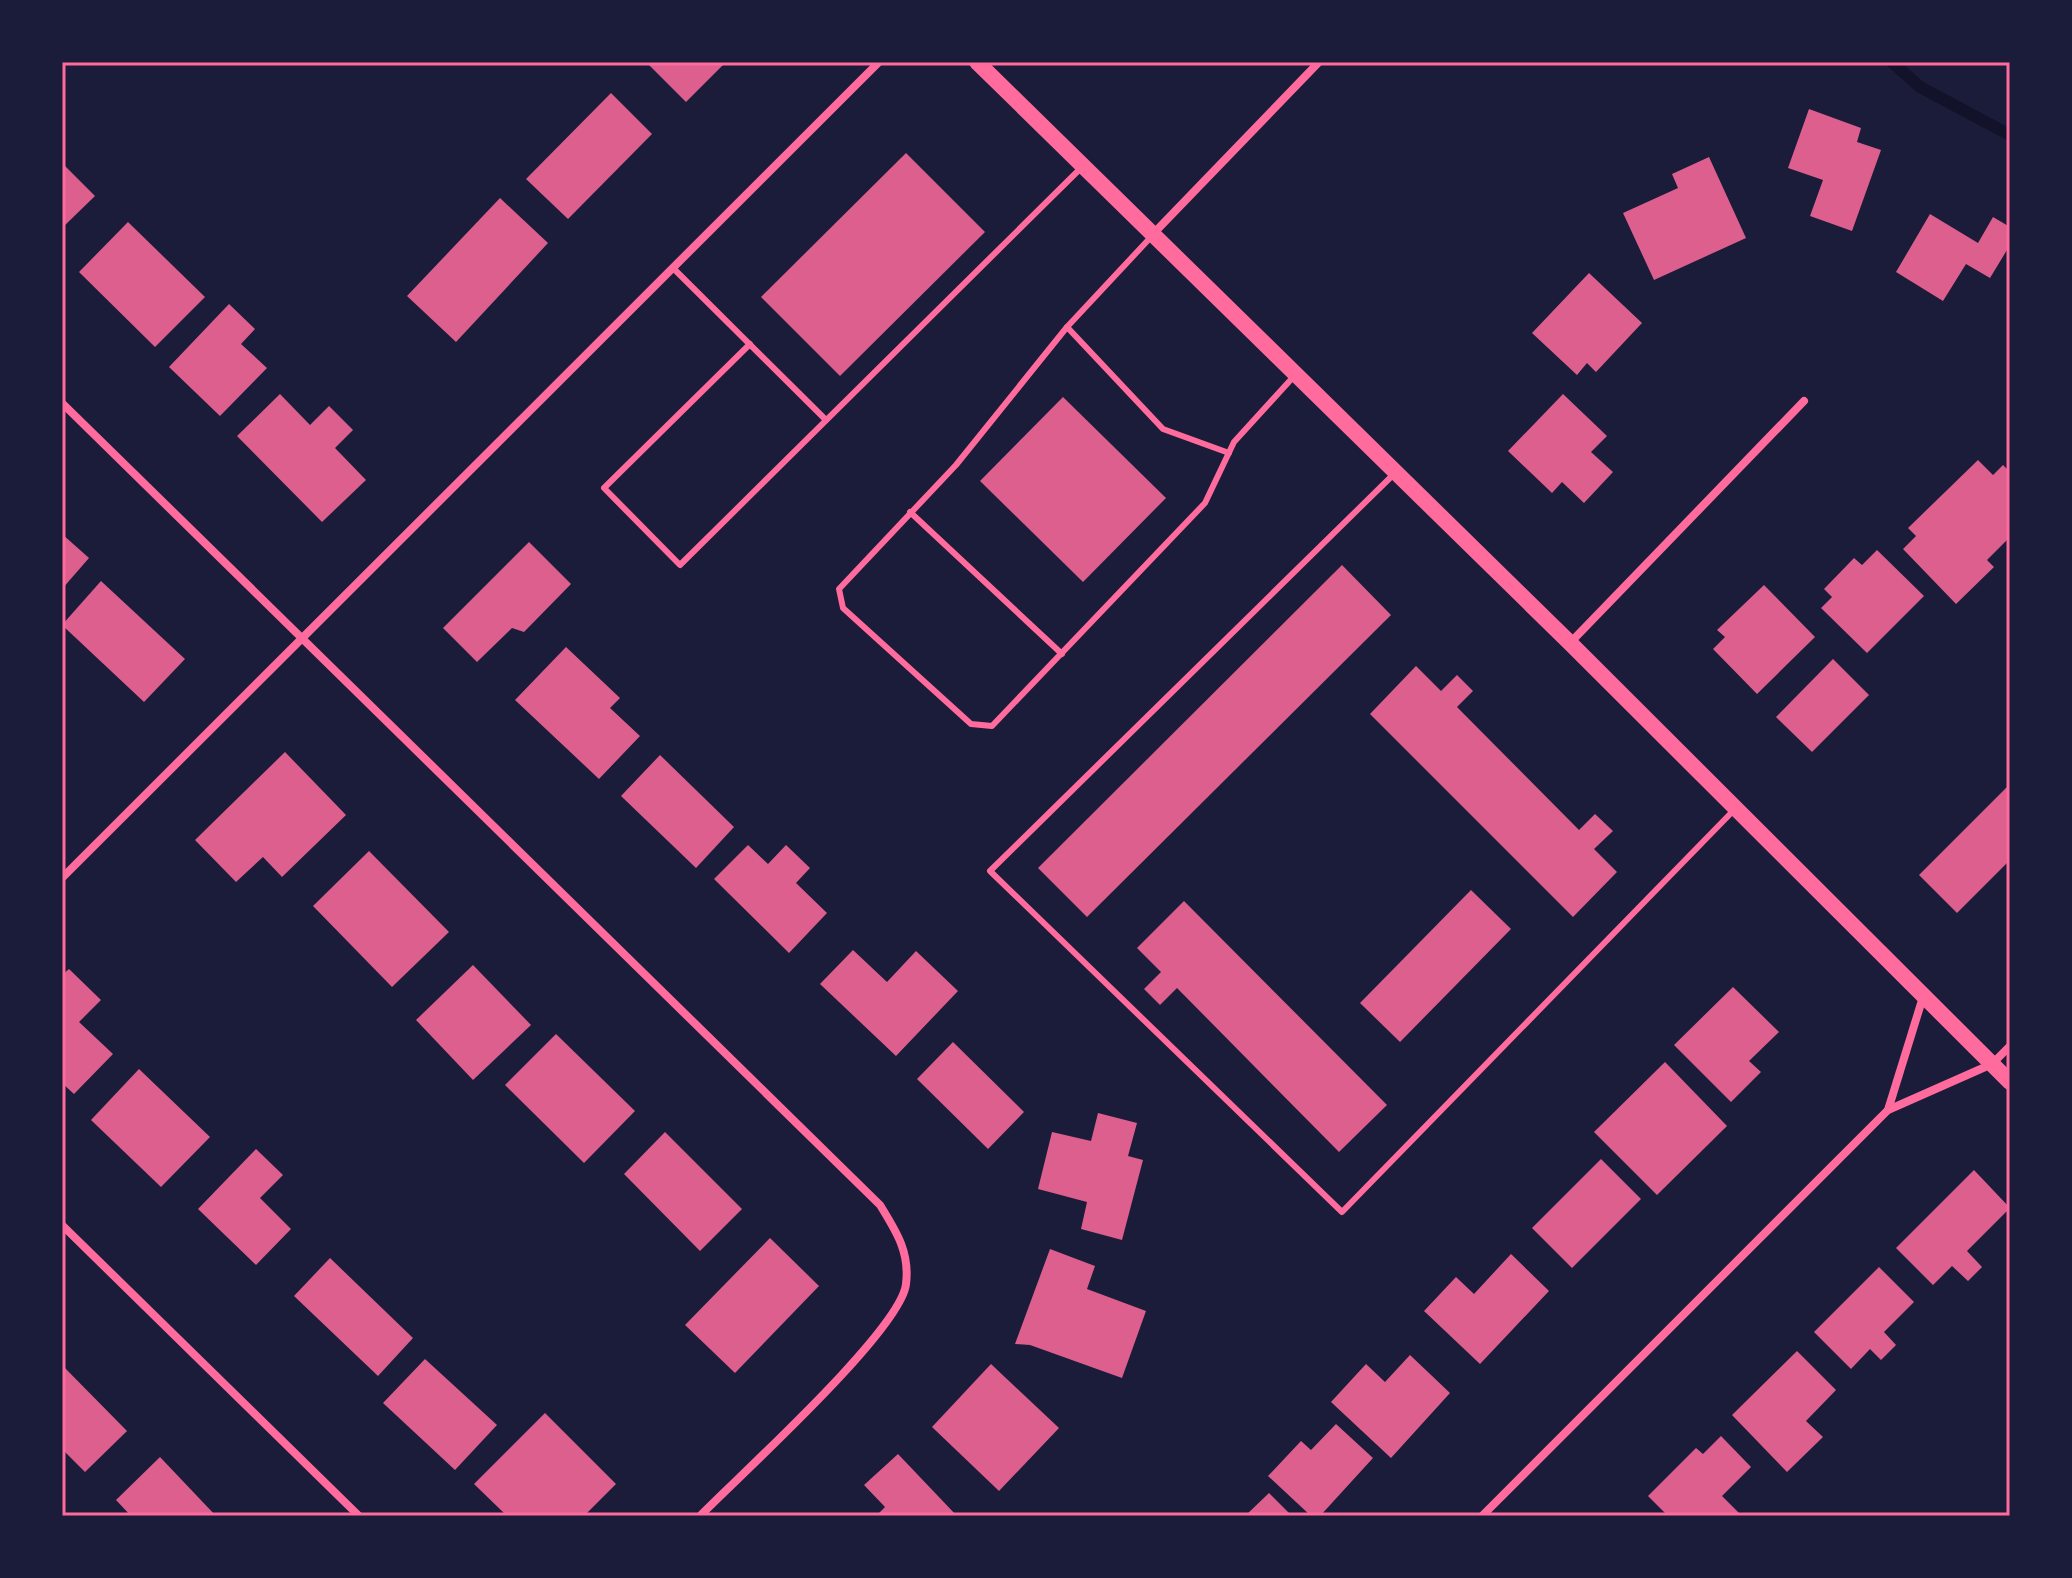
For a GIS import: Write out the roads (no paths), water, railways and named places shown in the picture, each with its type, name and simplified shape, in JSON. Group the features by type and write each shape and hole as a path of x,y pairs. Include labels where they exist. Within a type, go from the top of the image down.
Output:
{"main road":[{"path":"977,62 1570,643 2010,1082"}],"street":[{"path":"62,878 879,62"},
{"path":"1153,234 1319,62"},
{"path":"1570,643 1804,401"},
{"path":"62,403 880,1205 904,1245 906,1287 877,1338 700,1516"},
{"path":"1888,1110 1923,996"},
{"path":"1482,1516 1888,1110 1992,1064 2010,1046"},
{"path":"62,1225 359,1516"}],"lane":[{"path":"750,344 604,488 680,565 1084,166"},
{"path":"1153,234 1067,327 956,465 839,589 843,608 971,724 992,726 1205,503 1234,442 1296,374"},
{"path":"673,268 826,420"},
{"path":"1067,327 1163,429 1229,453"},
{"path":"1396,472 990,871 1342,1212 1734,810"},
{"path":"910,512 1062,654"}],"waterway":[{"path":"1892,62 1920,87 2010,135"}]}
